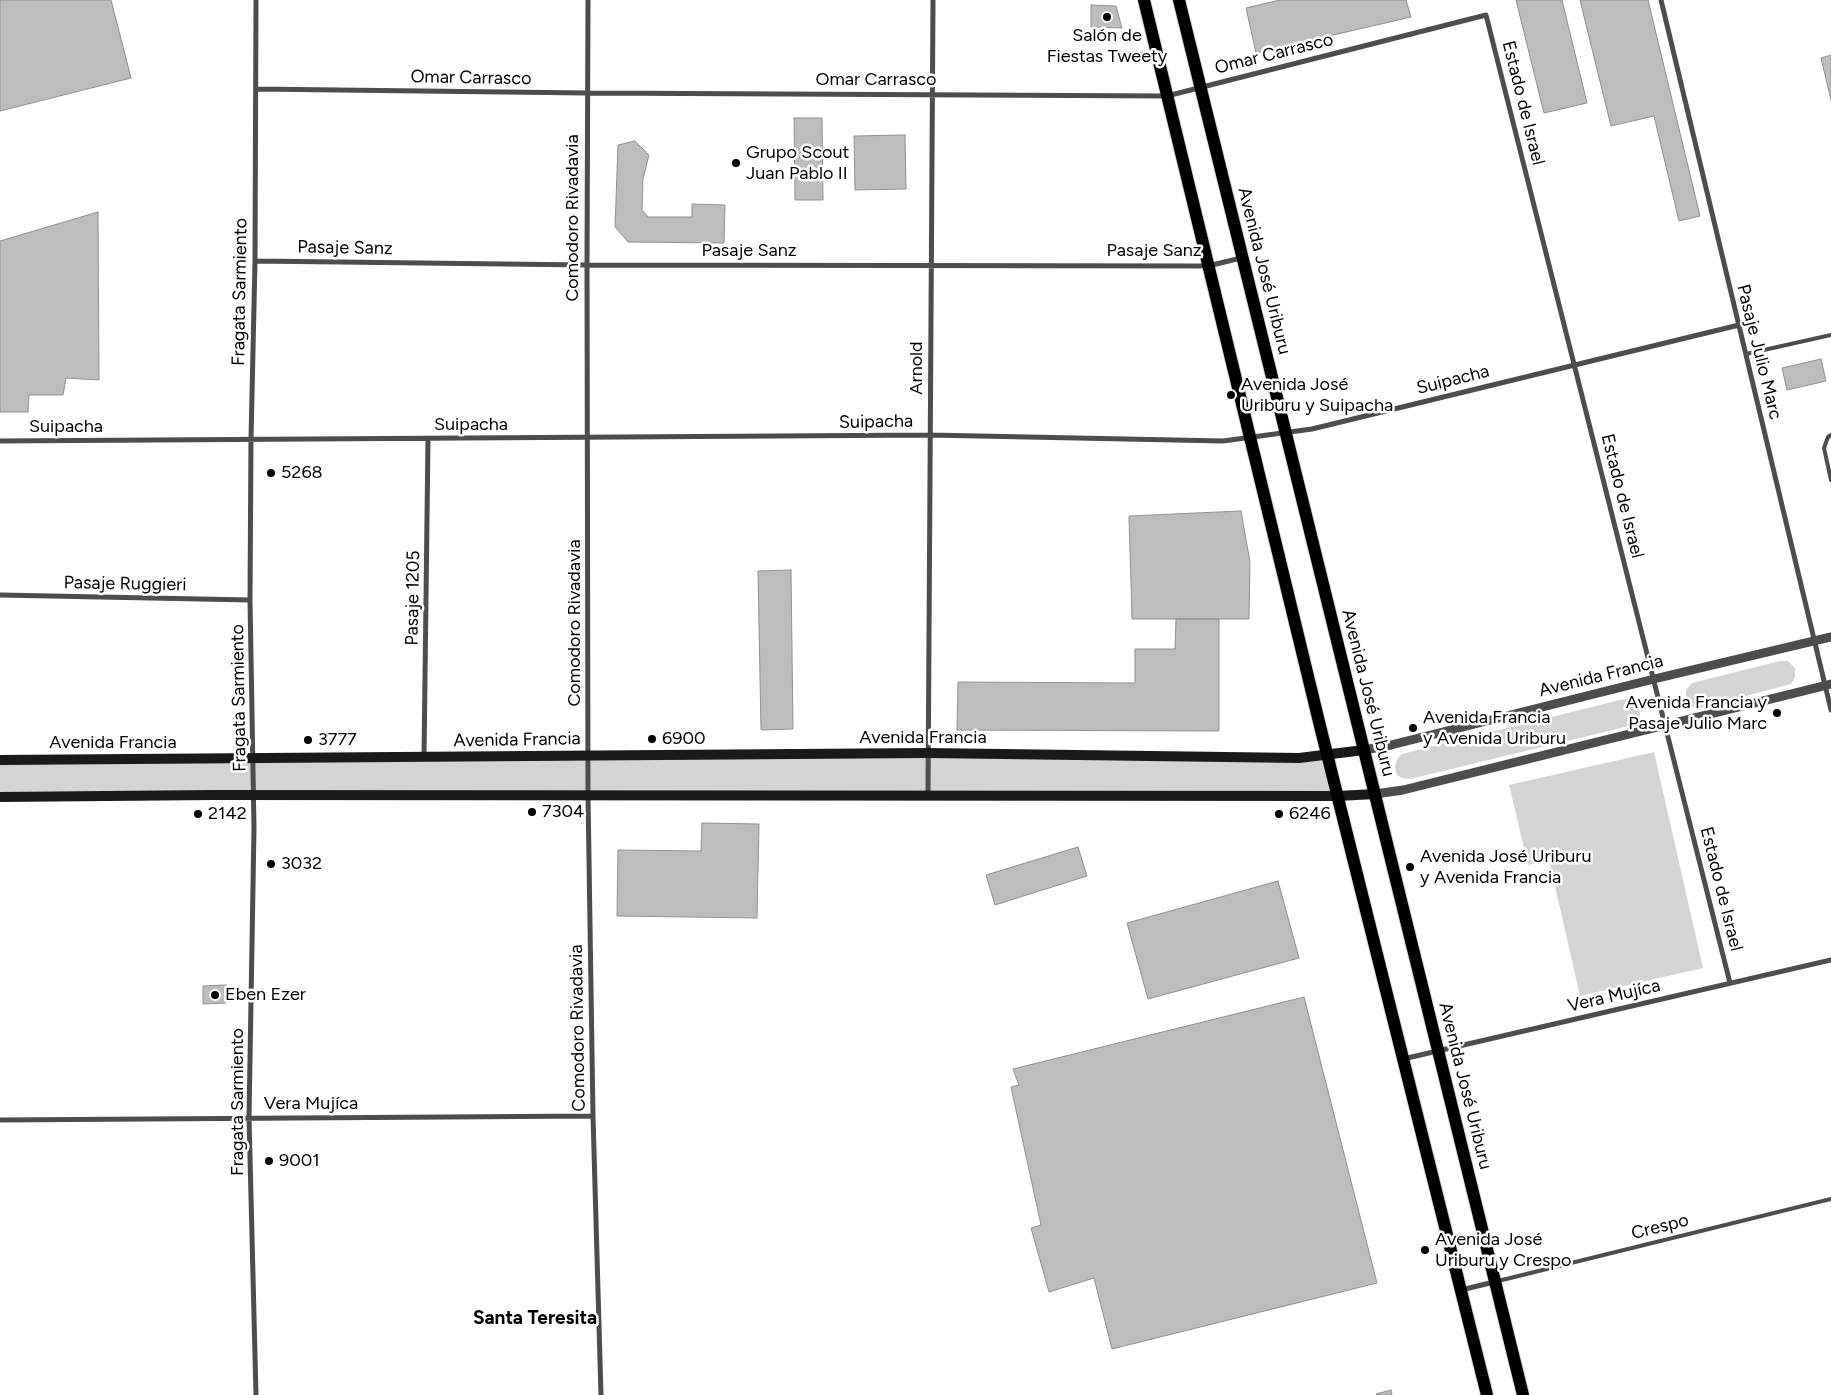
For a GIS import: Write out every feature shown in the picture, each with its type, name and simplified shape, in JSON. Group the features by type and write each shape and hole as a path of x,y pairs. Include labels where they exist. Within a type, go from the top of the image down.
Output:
{"main road":[{"path":"1144,0 1328,756 1487,1395"},
{"name":"Avenida José Uriburu","path":"1179,0 1523,1395"},
{"name":"Avenida Francia","path":"0,760 928,754 1300,758 1364,750"},
{"path":"0,797 254,795 1338,796 1375,794"}],"street":[{"name":"Fragata Sarmiento","path":"256,0 255,260 250,600 254,758 250,1118 256,1395"},
{"name":"Comodoro Rivadavia","path":"588,0 588,795 593,1116 601,1395"},
{"name":"Arnold","path":"928,796 933,0"},
{"name":"Pasaje Julio Marc","path":"1661,0 1814,641 1828,684 1831,710"},
{"name":"Omar Carrasco","path":"256,89 1167,96 1486,15"},
{"name":"Estado de Israel","path":"1486,15 1730,983"},
{"name":"Pasaje Sanz","path":"255,260 587,265 931,264 1208,266 1243,258"},
{"name":"Suipacha","path":"0,441 930,435 1223,441 1312,429 1739,325"},
{"name":"Pasaje 1205","path":"424,757 428,439"},
{"name":"Pasaje Ruggieri","path":"0,595 250,600"},
{"name":"Avenida Francia","path":"1364,750 1831,637"},
{"path":"1375,794 1403,790 1828,684"},
{"name":"Vera Mujíca","path":"1403,1059 1831,960"},
{"name":"Vera Mujíca","path":"0,1120 593,1116"},
{"path":"1461,1290 1496,1282"}],"lane":[{"path":"1746,354 1831,335"},
{"path":"1831,435 1828,437 1824,448 1831,480"},
{"name":"Crespo","path":"1496,1282 1831,1199"}],"shaded area":[{"path":"1780,661 1788,661 1795,668 1795,678 1791,684 1696,709 1689,705 1686,690 1692,683"},
{"path":"1629,699 1636,702 1640,708 1640,717 1636,723 1629,726 1410,779 1397,775 1395,767 1397,759 1402,754"},
{"path":"1654,752 1703,968 1580,996 1549,860 1528,865 1509,785"},
{"path":"1328,756 1338,796 0,797 0,760"}],"building":[{"path":"0,0 111,0 131,78 0,111"},
{"path":"1280,0 1406,0 1411,17 1256,53 1246,8"},
{"path":"1516,0 1562,0 1587,103 1544,113"},
{"path":"1580,0 1648,0 1700,216 1679,221 1654,116 1611,126"},
{"path":"1091,5 1116,6 1122,28 1091,27"},
{"path":"1831,55 1831,100 1821,58"},
{"path":"794,118 822,118 823,200 795,200"},
{"path":"905,135 906,189 855,190 854,136"},
{"path":"635,141 649,155 643,179 642,210 648,217 692,217 692,204 725,205 724,243 628,242 615,227 618,145"},
{"path":"98,212 99,380 66,378 63,395 29,395 28,412 0,412 0,241"},
{"path":"1821,359 1826,381 1787,390 1782,368"},
{"path":"1241,511 1250,562 1249,619 1132,619 1129,516"},
{"path":"791,570 793,729 761,730 758,571"},
{"path":"1176,619 1219,619 1219,731 957,730 958,682 1135,683 1135,649 1175,649"},
{"path":"702,823 759,824 757,918 617,916 618,850 701,851"},
{"path":"1078,847 1087,876 995,905 986,875"},
{"path":"1278,881 1299,958 1148,999 1127,923"},
{"name":"Eben Ezer","path":"226,985 226,1003 203,1004 203,986"},
{"path":"1304,997 1377,1283 1112,1349 1094,1278 1049,1292 1031,1228 1041,1225 1011,1087 1019,1085 1013,1069"},
{"path":"1391,1390 1392,1395 1376,1394"}],"place":[{"name":"Salón de Fiestas Tweety","path":"1107,17"},
{"name":"Grupo Scout Juan Pablo II","path":"736,163"},
{"name":"Avenida José Uriburu y Suipacha","path":"1231,395"},
{"name":"5268","path":"271,473"},
{"name":"Avenida Francia y Pasaje Julio Marc","path":"1777,713"},
{"name":"Avenida Francia y Avenida Uriburu","path":"1413,728"},
{"name":"6900","path":"652,739"},
{"name":"3777","path":"308,740"},
{"name":"7304","path":"532,812"},
{"name":"2142","path":"198,814"},
{"name":"6246","path":"1279,814"},
{"name":"3032","path":"271,864"},
{"name":"Avenida José Uriburu y Avenida Francia","path":"1410,867"},
{"name":"Eben Ezer","path":"215,995"},
{"name":"9001","path":"269,1161"},
{"name":"Avenida José Uriburu y Crespo","path":"1425,1250"}],"district":[{"name":"Santa Teresita","path":"535,1318"}]}
